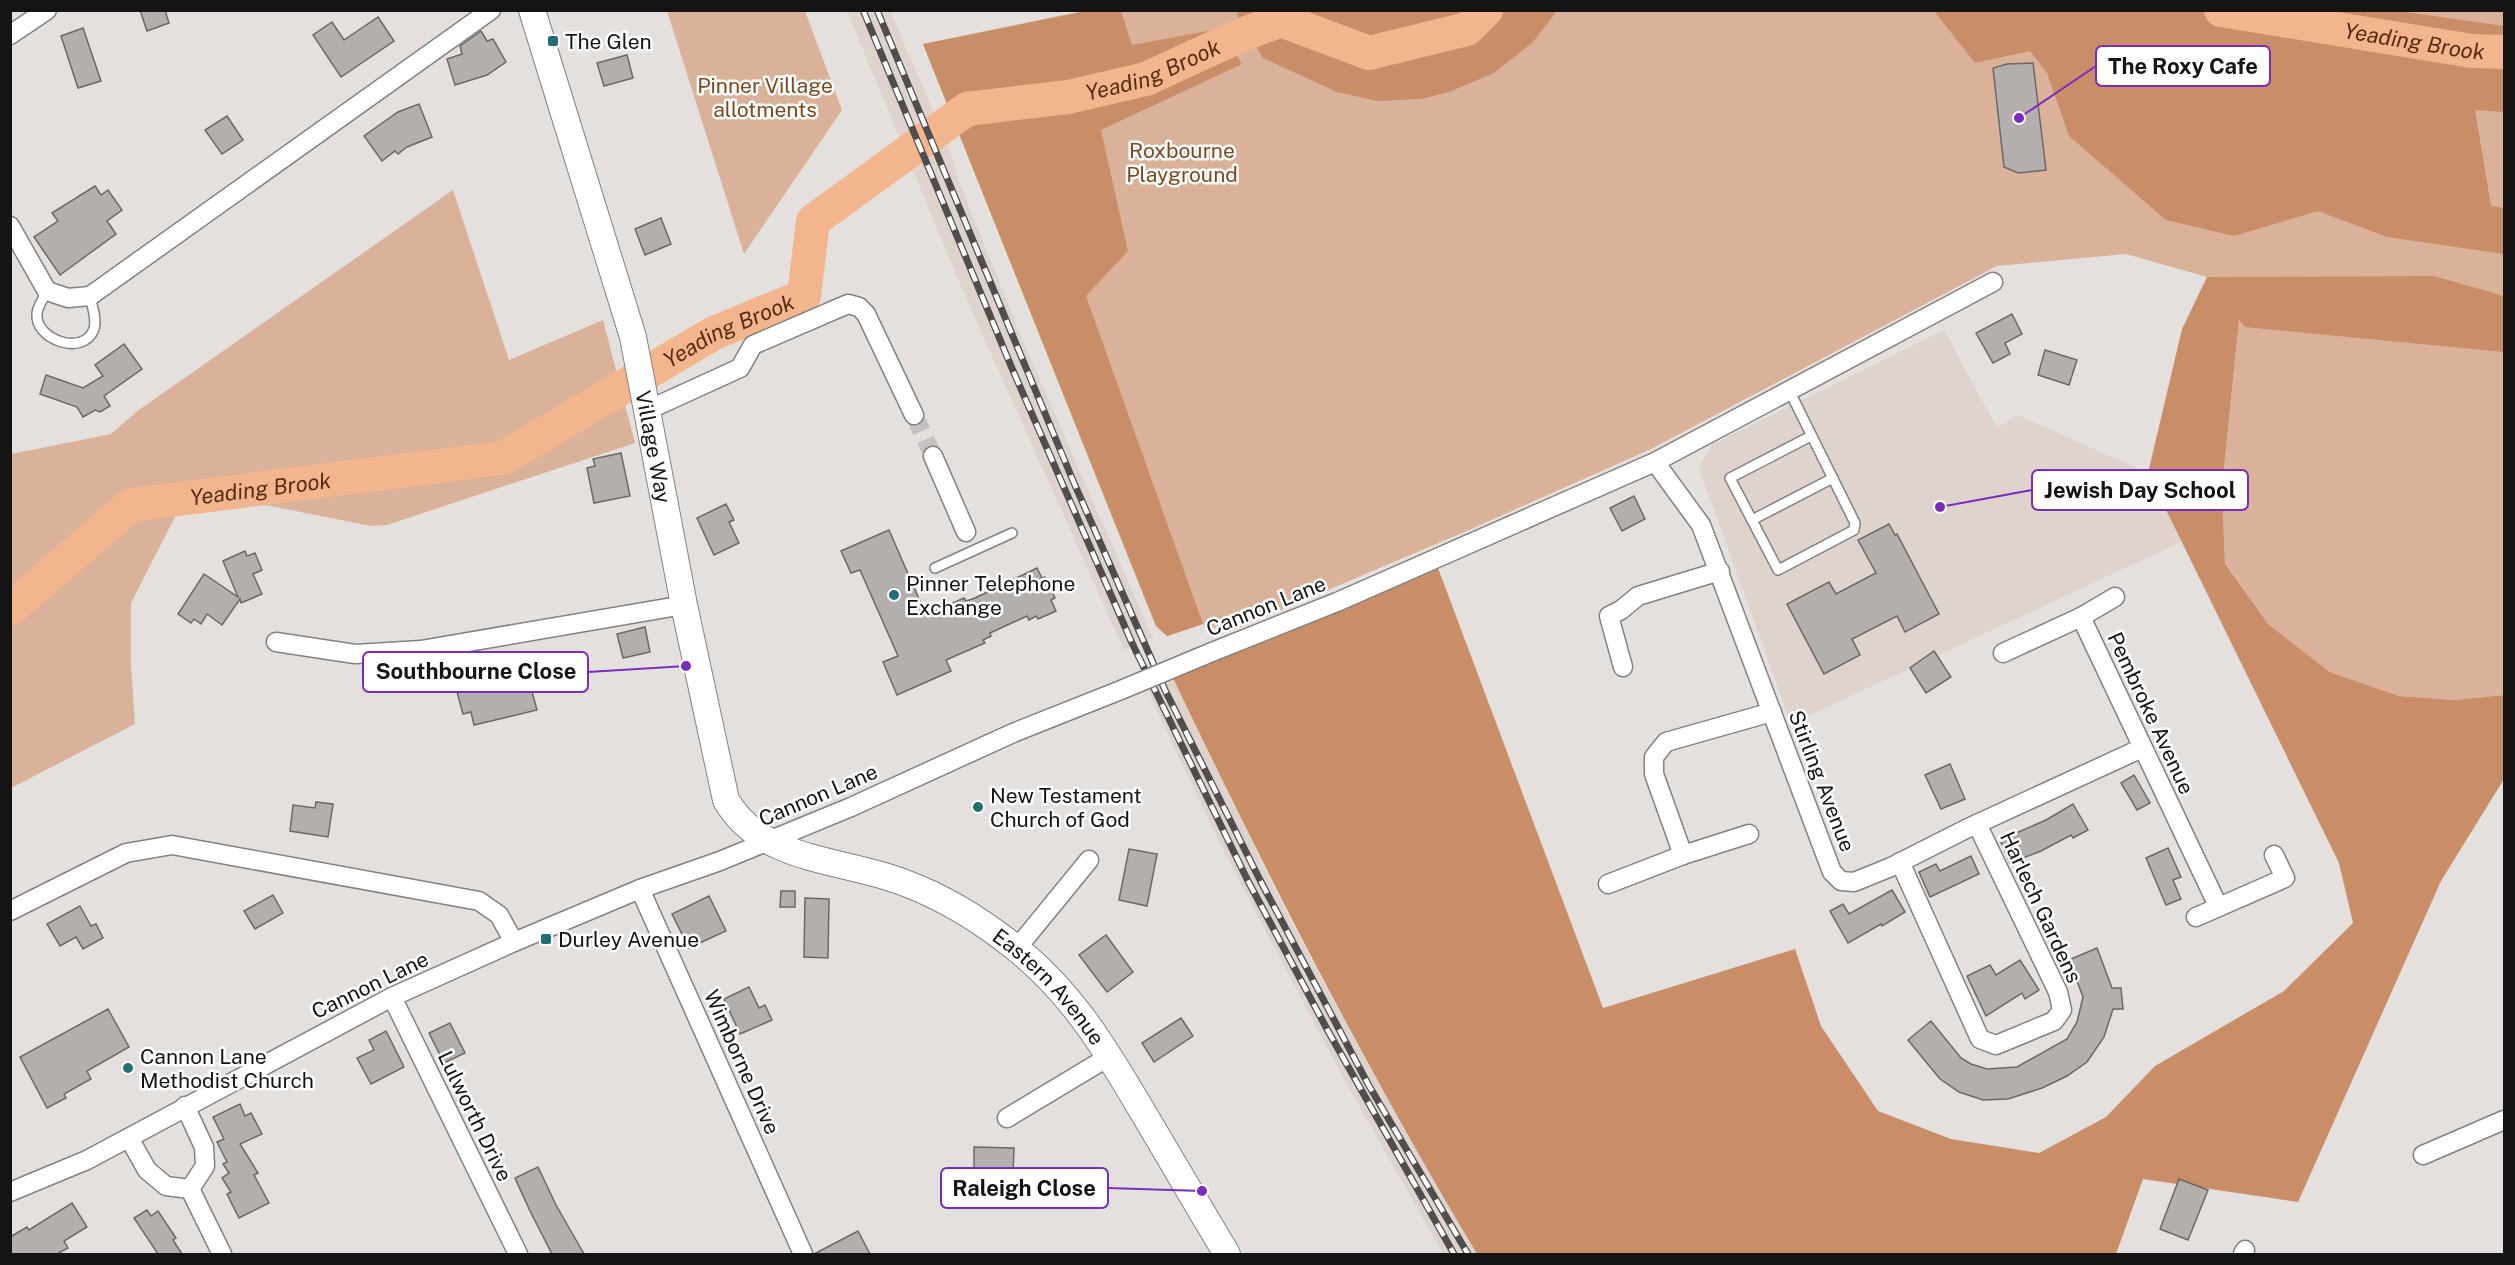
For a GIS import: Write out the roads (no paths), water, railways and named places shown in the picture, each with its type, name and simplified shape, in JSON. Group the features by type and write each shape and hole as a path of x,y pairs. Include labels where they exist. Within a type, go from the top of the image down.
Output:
{"street":[{"path":"10,35 47,10"},
{"path":"10,226 47,291 68,298 90,296 491,10"},
{"name":"Village Way","path":"531,10 633,337 705,712 726,800 737,817 768,841"},
{"name":"Cannon Lane","path":"10,1192 87,1160 392,997 514,942 640,889 720,861 851,807 1013,733 1337,602 1461,545 1655,462 1993,282"},
{"path":"644,388 740,368 753,345 848,304 858,307 866,314 914,416"},
{"path":"933,456 966,532"},
{"name":"Stirling Avenue","path":"1655,462 1701,525 1832,872 1841,881 1854,882 1900,862 2142,748"},
{"path":"1623,667 1609,616 1621,610 1638,596 1720,571"},
{"path":"2080,617 2115,597"},
{"path":"276,642 355,654 421,650 684,605"},
{"name":"Pembroke Avenue","path":"2003,653 2080,617 2218,906"},
{"path":"1683,855 1654,774 1654,757 1666,742 1772,712"},
{"name":"Harlech Gardens","path":"1900,862 1980,1039 1995,1045 2054,1021 2062,1010 2058,992 1977,824"},
{"path":"1608,884 1683,855 1749,834"},
{"name":"Eastern Avenue","path":"768,841 806,856 872,871 907,883 970,917 1017,948 1065,993 1087,1020 1226,1254"},
{"path":"10,911 126,853 172,845 479,901 499,915 514,942"},
{"path":"2196,916 2285,878 2274,855"},
{"path":"1017,948 1089,860"},
{"name":"Wimborne Drive","path":"640,889 803,1254"},
{"name":"Lulworth Drive","path":"392,997 518,1254"},
{"path":"1007,1118 1110,1056"},
{"path":"185,1106 204,1147 205,1166 190,1189"},
{"path":"2423,1155 2505,1120"},
{"path":"129,1138 147,1170 166,1186 190,1189"},
{"path":"190,1189 222,1254"}],"lane":[{"path":"47,291 38,310 37,321 41,330 48,336 66,343 76,344 87,339 94,331 95,323 90,296"},
{"path":"1790,392 1855,523 1854,530 1778,570 1730,478 1811,436"},
{"path":"1752,520 1833,478"},
{"path":"966,532 974,550"},
{"path":"935,568 1012,532"}],"waterway":[{"name":"Yeading Brook","path":"10,609 131,505 503,458 714,333 804,296 813,221 967,109 1068,97 1146,79 1239,36 1281,20 1369,53 1467,29 1486,10"},
{"name":"Yeading Brook","path":"2221,10 2472,51 2504,52"}],"tunnel":[{"path":"914,415 933,456"}],"railway":[{"path":"863,10 1011,366 1132,643 1248,881 1328,1031 1454,1254"},
{"path":"877,10 1074,483 1165,690 1260,880 1368,1084 1468,1254"}],"place":[{"name":"The Glen","path":"553,41"},
{"name":"The Roxy Cafe","path":"2019,118"},
{"name":"Jewish Day School","path":"1940,507"},
{"name":"Pinner Telephone Exchange","path":"894,595"},
{"name":"Southbourne Close","path":"686,666"},
{"name":"New Testament Church of God","path":"978,807"},
{"name":"Durley Avenue","path":"546,939"},
{"name":"Cannon Lane Methodist Church","path":"128,1068"},
{"name":"Raleigh Close","path":"1202,1191"}],"park label":[{"name":"Pinner Village allotments","path":"765,97"},
{"name":"Roxbourne Playground","path":"1182,162"}]}
